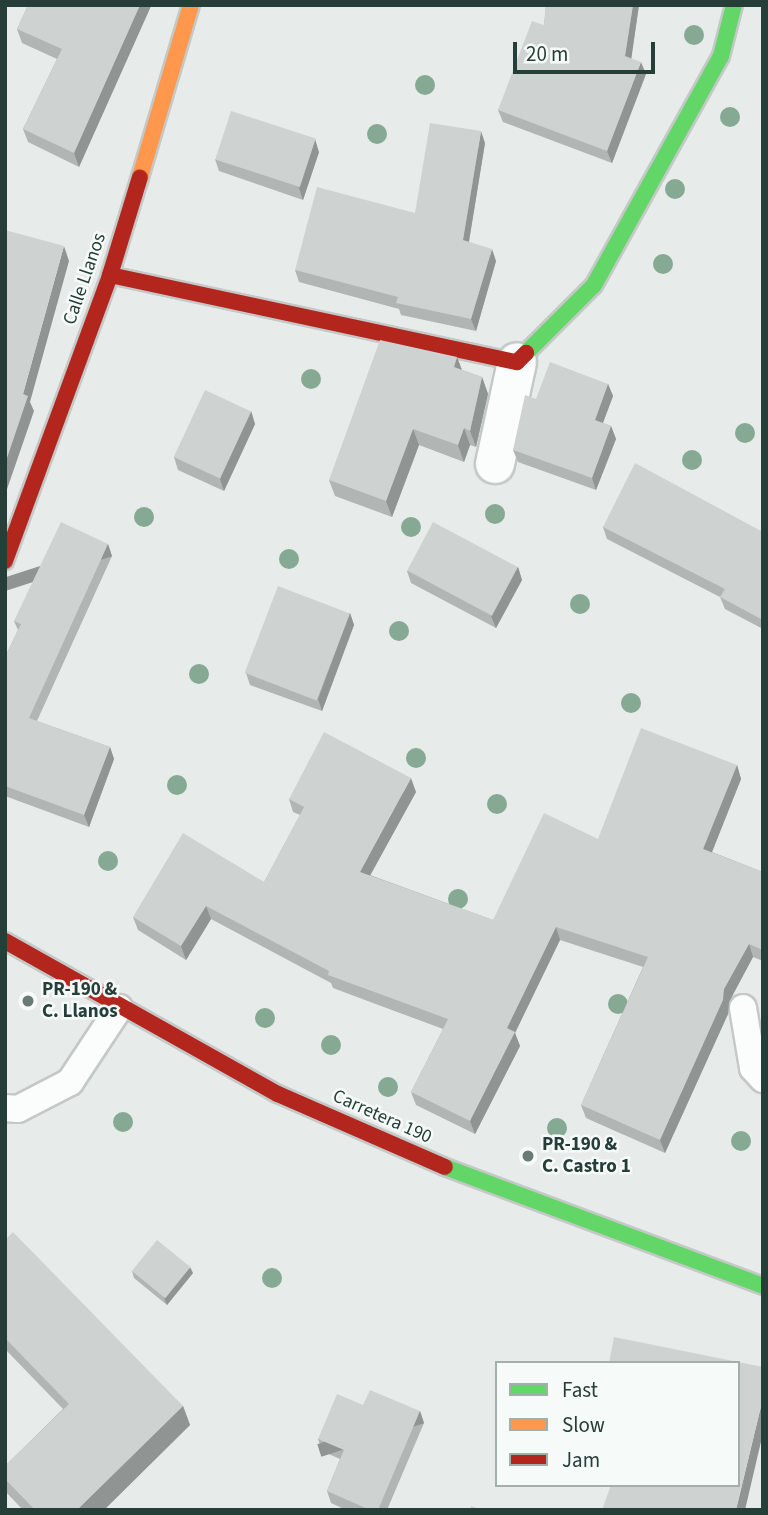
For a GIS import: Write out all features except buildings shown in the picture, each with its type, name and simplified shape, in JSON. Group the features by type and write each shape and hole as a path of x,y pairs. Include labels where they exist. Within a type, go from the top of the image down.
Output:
{"street":[{"name":"Calle Llanos","path":"5,561 110,275 191,5"},
{"path":"495,464 517,362 594,285 721,57 734,5"},
{"path":"110,275 517,362"},
{"name":"Carretera 190","path":"5,941 119,1008 278,1094 440,1165 763,1286"}],"lane":[{"path":"5,1108 18,1109 70,1082 119,1008"},
{"path":"743,1008 753,1068 763,1079"}],"traffic: fast":[{"path":"526,353 594,285 721,56 734,5"},
{"path":"445,1167 763,1286"}],"traffic: slow":[{"path":"140,177 191,5"}],"traffic: jam":[{"path":"5,561 110,275 140,177"},
{"path":"110,275 517,362 526,353"},
{"path":"5,941 278,1094 445,1167"}],"place":[{"name":"PR-190 & C. Llanos","path":"28,1001"},
{"name":"PR-190 & C. Castro 1","path":"528,1156"}]}
